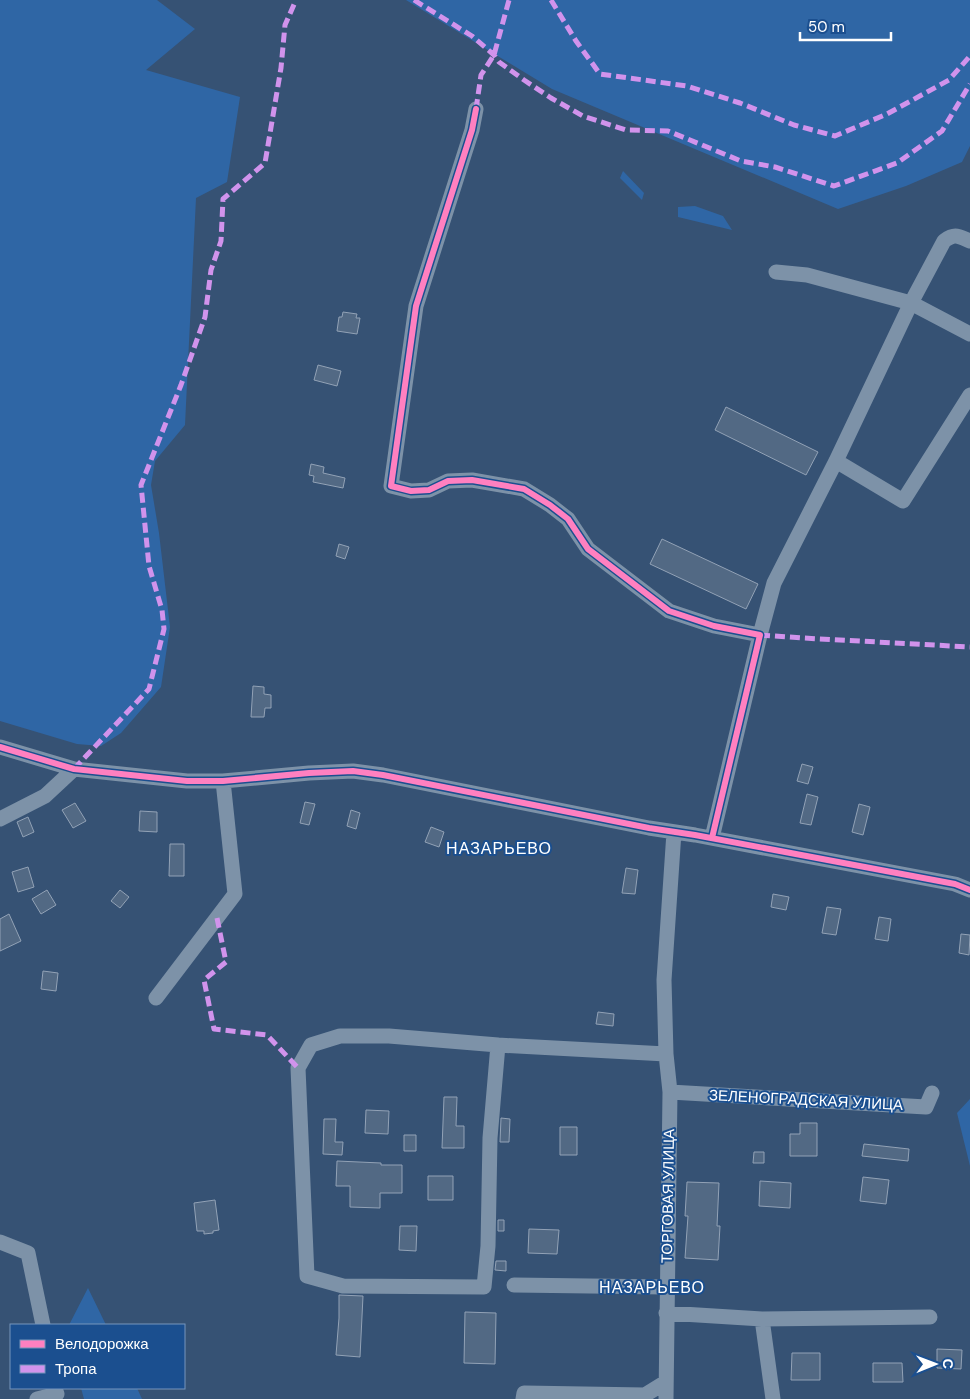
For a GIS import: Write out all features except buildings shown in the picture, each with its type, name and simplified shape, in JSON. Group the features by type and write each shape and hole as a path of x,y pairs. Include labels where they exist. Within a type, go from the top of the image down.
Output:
{"street":[{"path":"476,108 472,130 416,306 391,486 410,492 429,490 448,481 472,480 524,490 550,505 568,519 588,549 669,610 714,626 760,635"},
{"path":"712,838 774,583 836,461 911,303 944,241 950,236 957,236 970,241"},
{"path":"776,272 806,275 911,303 970,334"},
{"path":"836,461 903,501 970,395"},
{"path":"0,747 74,769 187,781 223,781 353,771 383,775 674,832 955,884 970,890"},
{"path":"0,819 45,796 74,769"},
{"path":"156,998 235,894 223,781"},
{"name":"ТОРГОВАЯ УЛИЦА","path":"666,1399 670,1092 666,1054 664,980 674,832"},
{"path":"498,1045 490,1138 488,1246 484,1287 343,1286 307,1276 298,1068 311,1045 340,1036 389,1036 498,1045 666,1054"},
{"name":"ЗЕЛЕНОГРАДСКАЯ УЛИЦА","path":"670,1092 926,1107 932,1093"},
{"path":"0,1242 28,1253 42,1324"},
{"path":"514,1285 666,1287"},
{"path":"666,1313 762,1319 930,1317"},
{"path":"762,1319 773,1399"},
{"path":"523,1399 524,1393 645,1395 666,1382"},
{"path":"37,1399 57,1394 55,1389"}],"shaded area":[{"path":"0,0 157,0 195,29 146,70 240,97 227,182 196,198 185,425 155,461 151,485 159,533 170,627 161,687 121,733 101,746 77,744 0,721"},
{"path":"406,0 970,0 970,146 962,162 906,186 838,209 552,89"},
{"path":"623,171 644,193 642,200 620,178"},
{"path":"695,206 723,216 732,230 678,217 678,207"},
{"path":"970,1099 970,1166 957,1113"},
{"path":"88,1288 106,1324 70,1324"},
{"path":"81,1389 137,1389 142,1399 84,1399"}],"marked path":[{"path":"74,769 149,689 164,629 162,610 149,566 141,485 181,385 205,317 211,270 221,241 223,199 265,163 281,68 285,25 296,0"},
{"path":"414,0 472,36 494,55 499,62 524,80 583,116 626,130 668,131 741,161 775,167 834,186 897,163 942,131 970,84"},
{"path":"476,109 481,75 494,55 509,0"},
{"path":"551,0 576,41 600,74 687,86 740,103 794,125 835,136 887,114 949,80 970,56"},
{"path":"760,635 970,647"},
{"path":"217,918 226,962 204,980 214,1029 267,1035 298,1068"}],"cycle path":[{"path":"476,109 472,130 416,306 391,486 411,491 429,490 448,481 472,480 524,489 568,519 588,549 669,611 714,626 760,635 712,838"},
{"path":"0,747 74,769 187,781 223,781 353,771 383,775 649,828 955,884 970,890"}],"district":[{"name":"НАЗАРЬЕВО","path":"499,848"},
{"name":"НАЗАРЬЕВО","path":"652,1287"}]}
